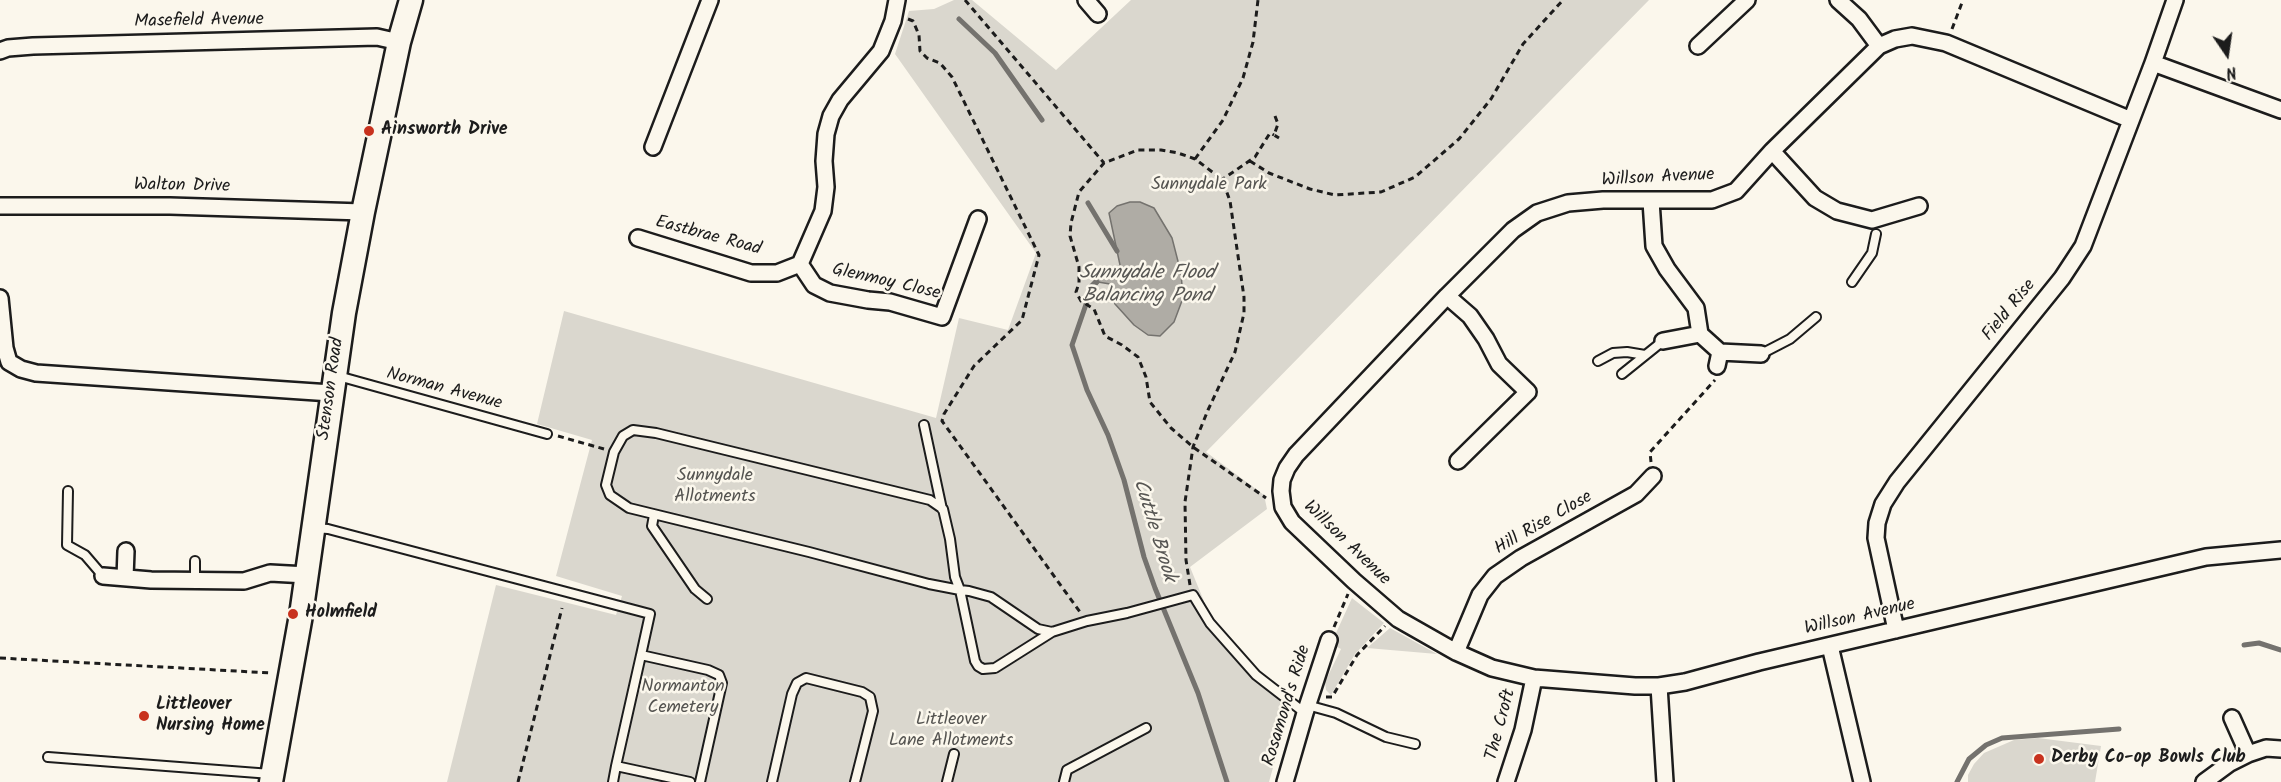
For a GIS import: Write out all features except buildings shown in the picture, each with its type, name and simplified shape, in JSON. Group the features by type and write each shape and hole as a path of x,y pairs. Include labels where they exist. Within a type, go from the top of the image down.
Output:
{"street":[{"name":"Stenson Road","path":"272,778 307,575 332,384 363,212 399,42 411,0"},
{"path":"653,147 710,0"},
{"path":"800,264 823,211 826,187 824,161 826,134 831,116 840,100 881,51 890,29 897,0"},
{"path":"1086,0 1098,14"},
{"path":"1698,46 1747,0"},
{"path":"1838,0 1859,20 1879,46"},
{"name":"Field Rise","path":"1896,630 1876,538 1877,523 1883,504 1897,482 2062,278 2083,246 2175,0"},
{"name":"Willson Avenue","path":"2131,120 1946,42 1912,36 1895,39 1879,46 1772,151 1736,191 1712,200 1568,203 1537,213 1513,230 1447,296 1290,462 1281,485 1283,507 1292,522 1353,581 1395,616 1456,652 1492,668 1534,678 1635,686 1659,686 1702,679 1759,662 2206,557 2281,550"},
{"name":"Masefield Avenue","path":"0,51 33,46 377,37 399,42"},
{"path":"2153,63 2281,110"},
{"path":"1772,151 1815,198 1837,212 1874,227 1919,206"},
{"path":"1651,201 1654,246 1666,269 1696,308 1700,334 1718,359 1761,354"},
{"name":"Walton Drive","path":"0,206 170,206 363,212"},
{"name":"Glenmoy Close","path":"800,264 814,285 830,292 890,302 942,317 978,219"},
{"name":"Eastbrae Road","path":"638,238 751,273 777,273 800,264"},
{"path":"1447,296 1470,316 1486,339 1499,364 1528,392 1458,461"},
{"path":"0,298 5,348 9,362 21,369 36,373 332,384"},
{"path":"1663,341 1700,334"},
{"name":"Hill Rise Close","path":"1456,652 1480,595 1494,576 1521,558 1636,494 1653,476"},
{"path":"125,578 126,551"},
{"path":"103,576 244,581 270,573 307,575"},
{"name":"Rosamond's Ride","path":"1285,782 1329,640"},
{"path":"1830,646 1862,782"},
{"name":"The Croft","path":"1506,782 1523,730 1534,678"},
{"path":"1659,686 1665,782"},
{"path":"2232,718 2248,754"},
{"path":"2204,782 2230,763 2248,754 2266,748 2281,749"}],"lane":[{"path":"1852,282 1872,253 1874,227"},
{"path":"1761,354 1790,339 1816,317"},
{"path":"1622,374 1663,341"},
{"path":"1598,361 1613,353 1627,352 1645,355"},
{"name":"Norman Avenue","path":"332,384 547,434"},
{"path":"924,425 975,662 983,669 995,668 1052,632 1086,621 1192,596 1210,623 1250,668 1307,705 1336,713 1386,737 1415,744"},
{"path":"943,509 930,500 656,433 633,430 623,436 614,452 606,485 610,495 629,508 991,597 1038,629 1052,632"},
{"path":"68,491 67,545 85,555 103,576"},
{"path":"654,515 652,526 695,589 707,598"},
{"path":"313,528 650,614 613,782"},
{"path":"195,561 195,579"},
{"path":"641,655 699,667 719,675 722,683 700,782"},
{"path":"772,782 792,694 797,683 806,678 862,692 870,697 873,711 855,782"},
{"path":"1064,782 1067,770 1146,728"},
{"path":"947,782 954,754"},
{"path":"48,757 272,778"},
{"path":"616,766 690,782"}],"path":[{"path":"965,0 1104,163"},
{"path":"1195,159 1223,120 1243,78 1253,42 1258,0"},
{"path":"1250,161 1269,173 1310,189 1335,195 1381,192 1415,177 1459,139 1491,99 1523,44 1563,0"},
{"path":"1946,42 1963,0"},
{"path":"1274,135 1278,124 1275,116"},
{"path":"1220,181 1261,151 1270,133 1279,138"},
{"path":"1192,596 1186,560 1185,502 1193,447 1235,352 1244,314 1244,297 1230,201 1215,174 1195,159 1161,150 1138,150 1104,163 1079,192 1071,223 1070,236 1079,267 1079,283 1076,292 1081,302 1094,309 1106,336 1138,357 1146,377 1150,402 1171,428 1193,447 1267,499 1283,507"},
{"path":"1653,476 1650,452 1714,381 1718,359"},
{"path":"944,414 942,421 1086,621"},
{"path":"547,434 614,452"},
{"path":"1329,640 1353,581"},
{"path":"518,782 562,608"},
{"path":"1307,705 1332,697 1358,655 1395,616"},
{"path":"0,658 291,674"}],"green space":[{"path":"954,0 972,0 1056,70 1131,0 1649,0 1206,452 1264,495 1267,509 1190,567 1210,616 1233,647 1292,699 1269,782 447,782 496,585 616,615 622,596 556,576 592,440 537,424 564,311 936,418 959,318 1008,330 1036,253 895,54 909,11 934,9"},
{"path":"1352,598 1384,623 1355,654 1331,695 1326,690 1325,682 1341,649 1331,644"},
{"path":"1390,628 1437,654 1367,648"},
{"name":"Derby Co-op Bowls Club","path":"2038,738 2101,746 2095,782 1968,782 1968,775 1974,764 1984,753 2014,740"}],"water":[{"name":"Sunnydale Flood Balancing Pond","path":"1140,202 1154,208 1172,238 1181,273 1183,298 1174,322 1160,336 1148,335 1134,325 1115,304 1110,284 1098,282 1095,288 1089,286 1098,277 1112,278 1120,265 1109,213 1117,206"}],"waterway":[{"name":"Cuttle Brook","path":"959,19 995,53 1042,120"},
{"name":"Cuttle Brook","path":"1088,203 1117,251"},
{"name":"Cuttle Brook","path":"1097,282 1092,287 1072,345 1087,390 1108,435 1124,480 1144,557 1198,693 1227,782"},
{"name":"Cuttle Brook","path":"2244,645 2259,643 2281,650"},
{"name":"Cuttle Brook","path":"1957,782 1969,759 1986,745 2002,738 2119,729"}],"place":[{"name":"Ainsworth Drive","path":"369,131"},
{"name":"Holmfield","path":"293,614"},
{"name":"Littleover Nursing Home","path":"144,716"},
{"name":"Derby Co-op Bowls Club","path":"2039,759"}],"park label":[{"name":"Sunnydale Park","path":"1209,186"},
{"name":"Sunnydale Allotments","path":"715,487"},
{"name":"Normanton Cemetery","path":"683,698"},
{"name":"Littleover Lane Allotments","path":"951,731"}]}
